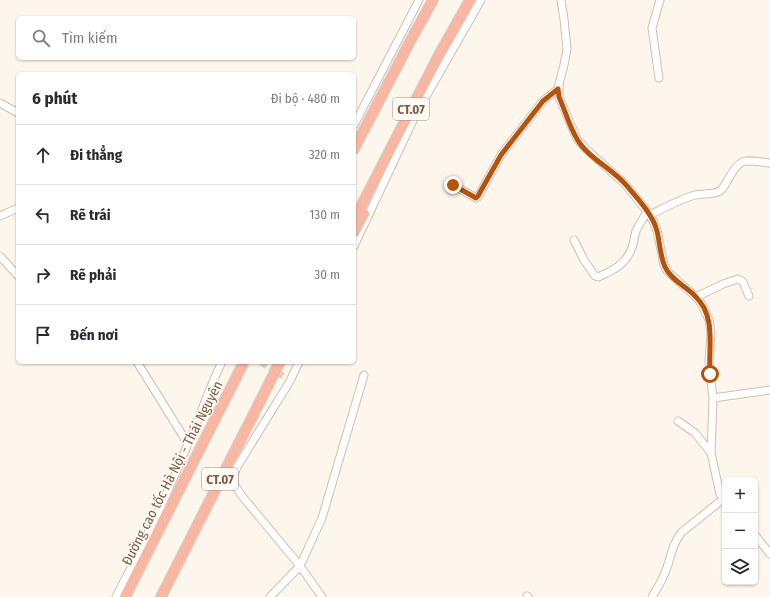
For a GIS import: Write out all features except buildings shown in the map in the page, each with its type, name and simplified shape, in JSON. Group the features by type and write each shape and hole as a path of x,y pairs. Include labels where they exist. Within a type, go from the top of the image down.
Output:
{"highway":[{"name":"CT.07","path":"356,146 433,0"},
{"name":"CT.07","path":"356,216 440,53 470,0"},
{"path":"356,229 364,214 394,142"},
{"name":"Đường cao tốc Hà Nội - Thái Nguyên","path":"125,597 243,364"},
{"name":"CT.07","path":"161,597 279,364"}],"street":[{"path":"356,121 420,0"},
{"path":"356,242 416,114 481,0"},
{"path":"561,0 564,19 566,58 558,89 559,97 577,139 626,185 648,213 657,230 664,265 667,271 696,297 701,303 709,320 711,327 709,362 713,398 711,452 720,494 722,497"},
{"path":"659,78 652,28 660,0"},
{"path":"453,185 476,198 501,155 543,101 558,89"},
{"path":"0,103 16,112"},
{"path":"574,240 584,260 595,276 598,277 606,274 622,265 628,258 637,230 648,213 693,196 719,191 724,186 738,163 745,161 770,163"},
{"path":"0,216 16,209"},
{"path":"0,256 16,274"},
{"path":"696,297 723,284 738,279 742,282 749,296"},
{"path":"138,364 188,444"},
{"path":"116,597 162,504 188,444 210,385 221,364"},
{"path":"298,364 290,381 237,467 233,479 235,486 242,496 300,566 322,597"},
{"path":"270,597 300,566 322,518 364,375"},
{"path":"283,376 290,381"},
{"path":"713,398 770,390"},
{"path":"678,421 694,433 711,452"},
{"path":"652,597 664,574 677,538 682,532 722,502"},
{"path":"758,539 770,554"}],"tunnel":[{"path":"264,364 283,376"}],"route":[{"path":"453,185 476,198 480,195 501,155 543,101 558,89 559,97 577,139 626,185 650,215 657,230 664,265 667,271 701,303 711,327 709,353 710,374"}]}
